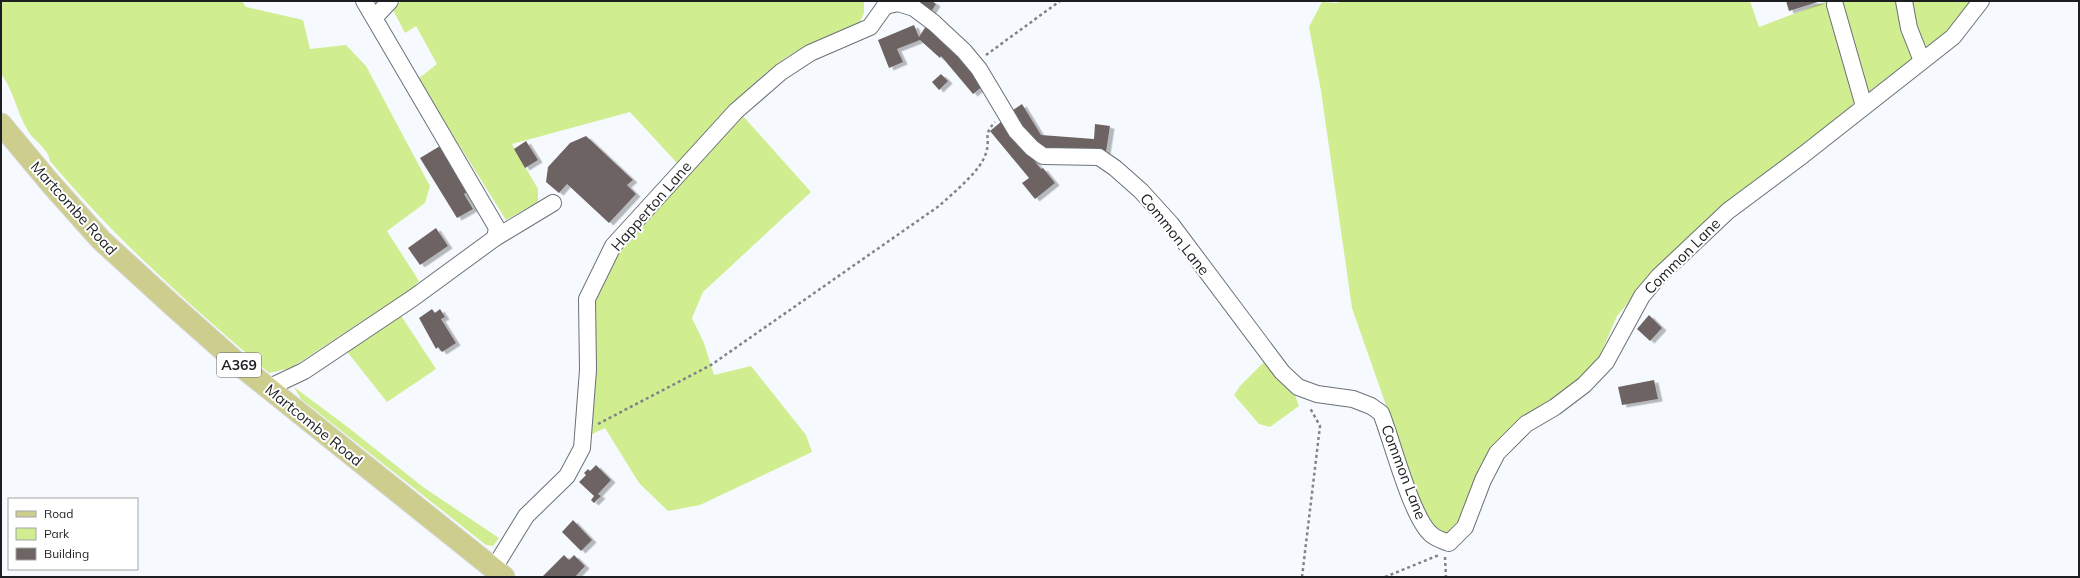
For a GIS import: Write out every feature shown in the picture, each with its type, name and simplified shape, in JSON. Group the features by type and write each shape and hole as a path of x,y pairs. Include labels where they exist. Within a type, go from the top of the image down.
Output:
{"main road":[{"name":"Martcombe Road","path":"1,124 50,184 101,240 171,304 268,388 499,573"}],"street":[{"path":"364,1 375,17 498,228 495,238"},
{"path":"375,17 390,1"},
{"path":"1904,1 1909,28 1922,61"},
{"name":"Common Lane","path":"884,3 898,3 914,8 934,22 974,63 1016,130 1032,148 1043,156 1099,157 1115,168 1141,191 1171,224 1282,372 1298,387 1317,394 1353,399 1371,406 1381,413 1411,500 1423,524 1432,535 1449,544 1465,527 1483,480 1497,453 1526,424 1555,407 1584,385 1606,362 1642,296 1659,276 1728,211 1803,156 1953,36 1980,1"},
{"name":"Happerton Lane","path":"499,573 526,516 567,476 582,448 588,370 587,300 613,246 742,106 781,72 810,53 870,27 884,3"},
{"path":"1835,5 1864,106"},
{"path":"268,388 304,371 413,298 495,238 553,203"}],"path":[{"path":"974,63 1060,1"},
{"path":"584,432 711,365 939,206 973,174 986,154 987,131 1004,112"},
{"path":"1298,387 1320,426 1302,577"},
{"path":"1385,577 1445,552 1446,577"}],"green space":[{"path":"1,1 242,1 246,7 303,20 310,49 346,45 366,66 430,186 425,203 387,231 419,281 411,289 291,368 269,373 155,272 101,218 50,161 47,152 28,131 9,88 1,74"},
{"path":"402,1 864,1 864,13 858,26 816,42 796,52 764,74 738,98 677,163 630,112 512,144 538,189 538,202 506,220 418,79 437,64 416,26 405,33 392,8"},
{"path":"1344,1 1750,1 1759,27 1828,1 1973,1 1936,45 1857,107 1854,102 1847,112 1640,289 1617,316 1598,360 1573,387 1518,422 1460,523 1451,533 1437,529 1430,522 1422,508 1352,308 1321,91 1309,27 1322,2 1336,3"},
{"path":"742,115 811,192 703,292 692,318 704,343 714,375 751,366 806,435 812,452 700,505 668,511 639,483 605,428 588,436 593,301 616,250"},
{"path":"398,311 436,369 387,402 345,349"},
{"path":"1266,360 1294,392 1299,406 1270,427 1259,424 1234,395 1240,386"},
{"path":"294,387 349,428 423,487 499,538 493,546 486,545 301,399"}],"building":[{"path":"922,1 932,1 936,4 931,12 920,4"},
{"path":"1786,1 1821,1 1789,11"},
{"path":"914,25 919,37 926,26 930,28 968,67 983,86 973,94 941,56 940,58 920,40 897,49 903,62 889,68 878,40"},
{"path":"941,74 948,81 939,90 932,82"},
{"path":"1022,104 1041,135 1094,139 1095,124 1110,126 1106,152 1042,148 1030,141 1010,112"},
{"path":"1002,121 1041,169 1043,168 1055,183 1035,199 1022,183 1029,178 990,131"},
{"path":"586,136 633,180 627,185 636,194 609,223 567,184 559,193 546,182 548,167 570,143"},
{"path":"526,141 538,160 525,168 514,149"},
{"path":"440,146 468,192 464,194 473,209 457,218 420,158"},
{"path":"436,228 448,246 420,265 408,248"},
{"path":"432,309 435,313 440,309 445,317 441,319 456,343 442,352 438,347 436,349 419,318"},
{"path":"1649,315 1662,328 1650,341 1637,329"},
{"path":"1654,380 1658,399 1622,405 1618,387"},
{"path":"596,465 611,480 598,494 601,496 594,503 591,500 594,496 579,482 586,475 584,473 588,469 590,471"},
{"path":"573,520 592,540 581,551 562,532"},
{"path":"564,555 569,560 574,555 585,566 575,577 542,577"}]}
